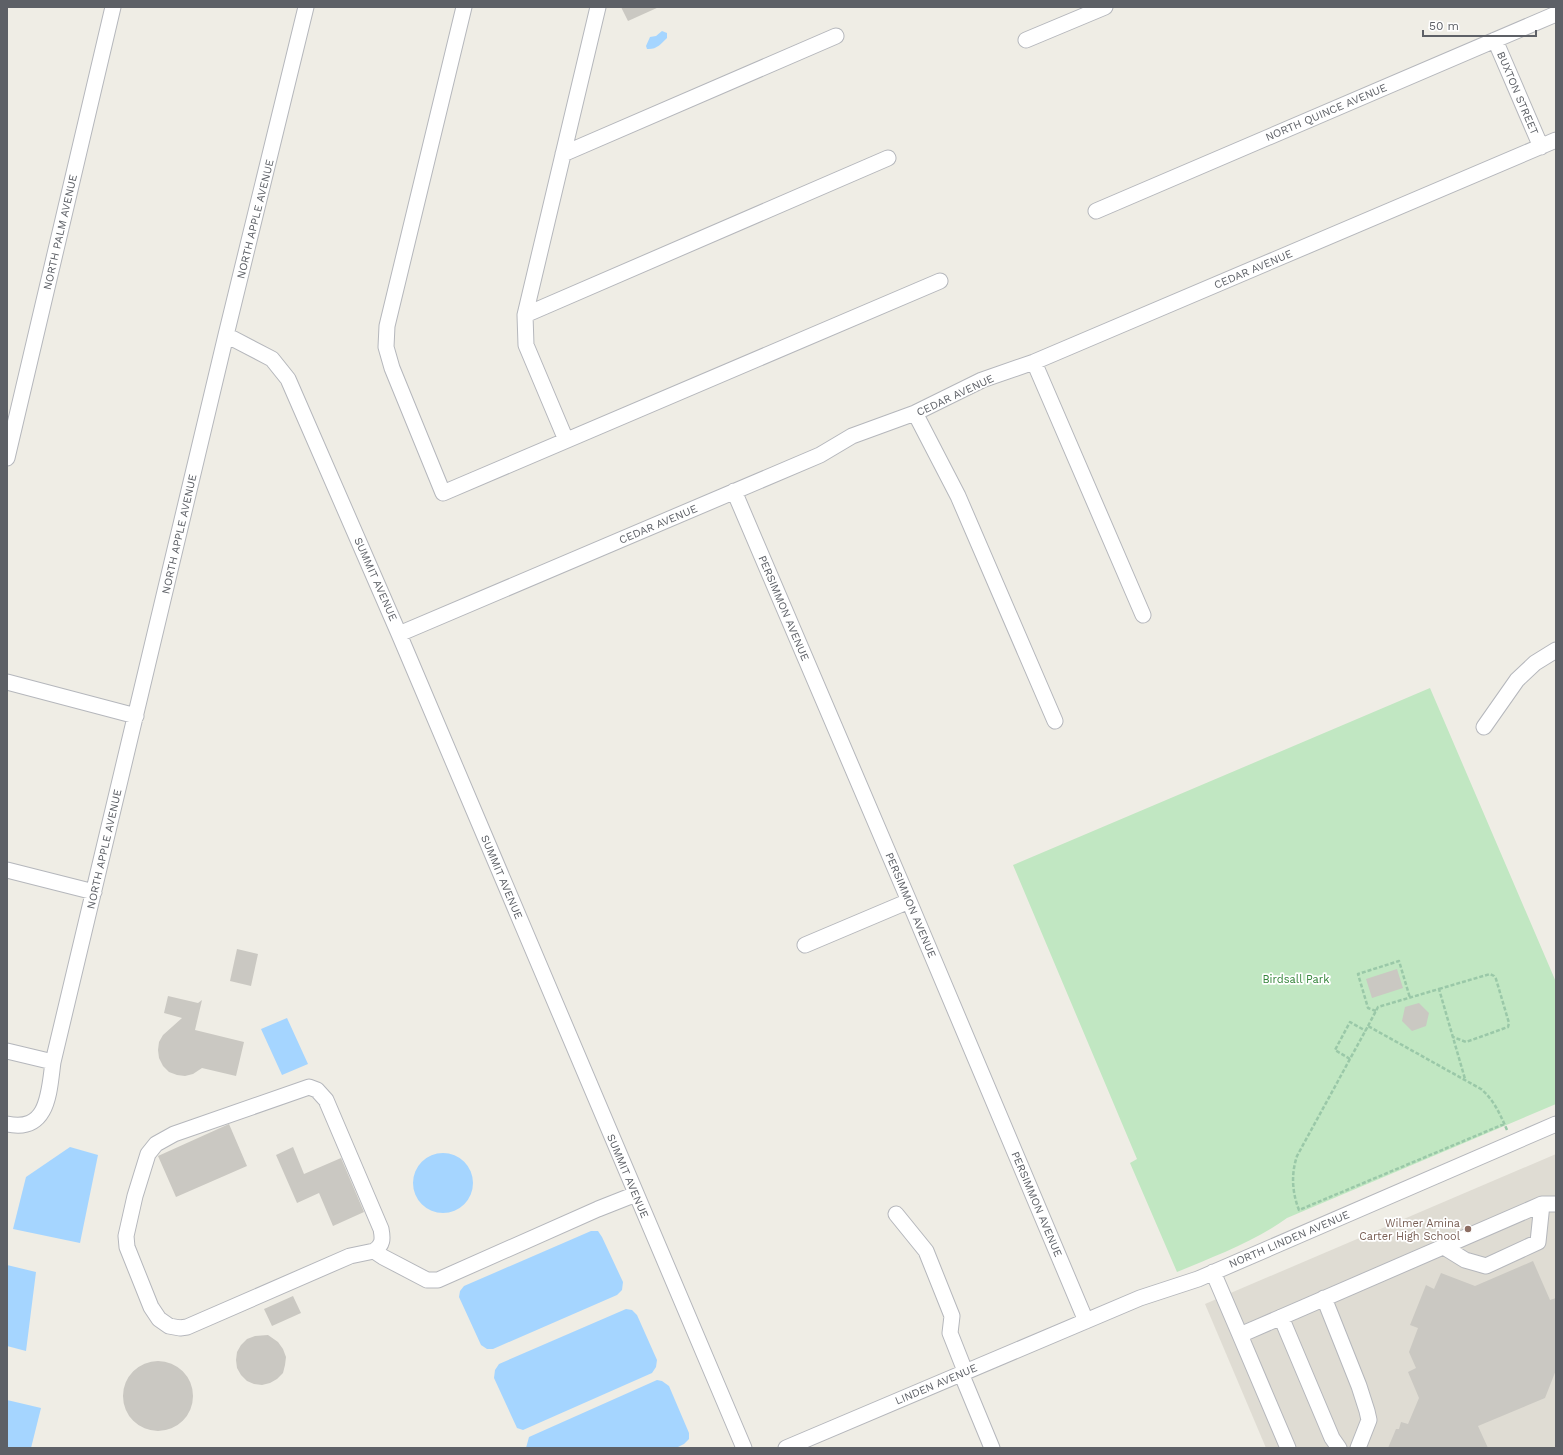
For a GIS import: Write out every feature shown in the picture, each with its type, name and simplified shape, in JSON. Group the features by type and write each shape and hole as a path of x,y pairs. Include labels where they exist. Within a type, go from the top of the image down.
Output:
{"street":[{"name":"NORTH PALM AVENUE","path":"7,458 113,7"},
{"name":"NORTH APPLE AVENUE","path":"7,1124 17,1126 30,1123 39,1117 47,1101 53,1062 226,335 306,7"},
{"path":"464,7 387,326 386,347 392,368 443,493 940,281"},
{"path":"566,440 526,345 525,315 598,7"},
{"path":"1026,40 1105,7"},
{"name":"NORTH QUINCE AVENUE","path":"1096,211 1556,14"},
{"path":"563,154 836,36"},
{"name":"BUXTON STREET","path":"1495,40 1541,147"},
{"name":"CEDAR AVENUE","path":"399,634 820,455 852,436 915,414 982,380 1034,362 1556,140"},
{"path":"525,315 888,158"},
{"name":"SUMMIT AVENUE","path":"226,335 272,359 288,379 399,634 744,1448"},
{"path":"1034,362 1143,615"},
{"path":"915,414 958,496 1055,721"},
{"name":"PERSIMMON AVENUE","path":"734,491 1086,1321"},
{"path":"1484,727 1517,680 1535,663 1556,650"},
{"path":"7,682 136,716"},
{"path":"7,870 94,892"},
{"path":"805,945 909,901"},
{"path":"7,1051 53,1062"},
{"path":"374,1251 380,1246 383,1238 381,1229 326,1100 317,1090 309,1087 174,1134 156,1144 148,1154 135,1196 126,1236 127,1246 151,1307 159,1319 169,1326 180,1328 187,1327 350,1256 374,1251 427,1280 438,1280 598,1209 636,1194"},
{"name":"NORTH LINDEN AVENUE","path":"1086,1321 1140,1298 1214,1272 1556,1124"},
{"path":"1240,1335 1444,1247 1549,1204"},
{"path":"1444,1247 1465,1260 1486,1266 1538,1242 1549,1204"},
{"path":"896,1214 926,1251 952,1316 950,1333 992,1448"},
{"path":"1214,1272 1288,1448"},
{"path":"1324,1298 1359,1386 1367,1411 1369,1420 1358,1448"},
{"path":"1281,1317 1332,1438 1339,1448"},
{"name":"LINDEN AVENUE","path":"786,1448 1086,1321"}],"path":[{"path":"1376,1012 1368,1008 1358,974 1399,962 1410,998"},
{"path":"1453,1036 1466,1042 1508,1027 1509,1024 1494,976 1490,974 1378,1007 1301,1149 1294,1165 1293,1192 1299,1210 1504,1124"},
{"path":"1439,989 1466,1080"},
{"path":"1350,1059 1335,1050 1350,1022 1366,1031"},
{"path":"1368,1026 1481,1089 1489,1096 1512,1143"}],"shaded area":[{"name":"Wilmer Amina Carter High School","path":"1556,1154 1556,1448 1266,1448 1205,1304"}],"green space":[{"name":"Birdsall Park","path":"1430,688 1556,982 1556,1104 1287,1218 1248,1241 1177,1272 1130,1163 1137,1159 1013,865"}],"water":[{"path":"662,31 667,33 667,38 656,48 647,49 646,46 650,37 656,36"},
{"path":"287,1018 308,1064 282,1075 261,1029"},
{"path":"70,1147 98,1155 80,1243 13,1229 26,1177"},
{"path":"443,1153 459,1158 464,1162 468,1167 473,1183 468,1199 464,1204 459,1208 443,1213 427,1208 422,1204 418,1199 413,1183 418,1167 422,1162 427,1158"},
{"path":"591,1231 598,1231 602,1237 623,1282 622,1290 617,1295 493,1349 487,1349 481,1345 459,1297 460,1291 464,1286"},
{"path":"7,1265 36,1272 26,1351 7,1346"},
{"path":"626,1309 632,1310 637,1315 657,1360 656,1367 652,1373 523,1430 517,1428 494,1378 495,1370 499,1364"},
{"path":"657,1380 662,1381 669,1386 689,1433 689,1439 684,1444 676,1448 526,1448 529,1437"},
{"path":"7,1400 41,1408 31,1448 7,1448"}],"building":[{"path":"621,7 659,7 628,21"},
{"path":"237,949 258,954 251,986 230,981"},
{"path":"1397,969 1403,988 1372,998 1366,979"},
{"path":"168,996 198,1003 202,1000 195,1030 244,1042 236,1076 202,1068 193,1074 185,1076 177,1075 169,1072 163,1066 159,1058 159,1042 163,1035 182,1018 164,1013"},
{"path":"1419,1003 1429,1013 1426,1026 1412,1031 1402,1021 1405,1007"},
{"path":"229,1124 247,1166 176,1197 158,1156"},
{"path":"293,1147 304,1174 341,1158 364,1212 333,1226 319,1193 297,1203 276,1155"},
{"path":"1533,1261 1550,1300 1556,1298 1556,1370 1545,1398 1478,1426 1488,1448 1388,1448 1396,1429 1399,1429 1401,1422 1408,1424 1419,1398 1408,1372 1416,1368 1409,1352 1418,1328 1410,1325 1426,1285 1434,1289 1441,1273 1475,1286"},
{"path":"293,1296 301,1313 272,1326 264,1309"},
{"path":"268,1335 278,1342 283,1349 286,1357 283,1373 270,1383 262,1385 254,1384 247,1381 237,1368 237,1352 247,1339 255,1336"},
{"path":"158,1361 171,1364 183,1371 190,1383 193,1396 190,1409 183,1421 171,1428 158,1431 145,1428 133,1421 126,1409 123,1396 126,1383 133,1371 145,1364"}],"place":[{"name":"Wilmer Amina Carter High School","path":"1468,1229"}]}
